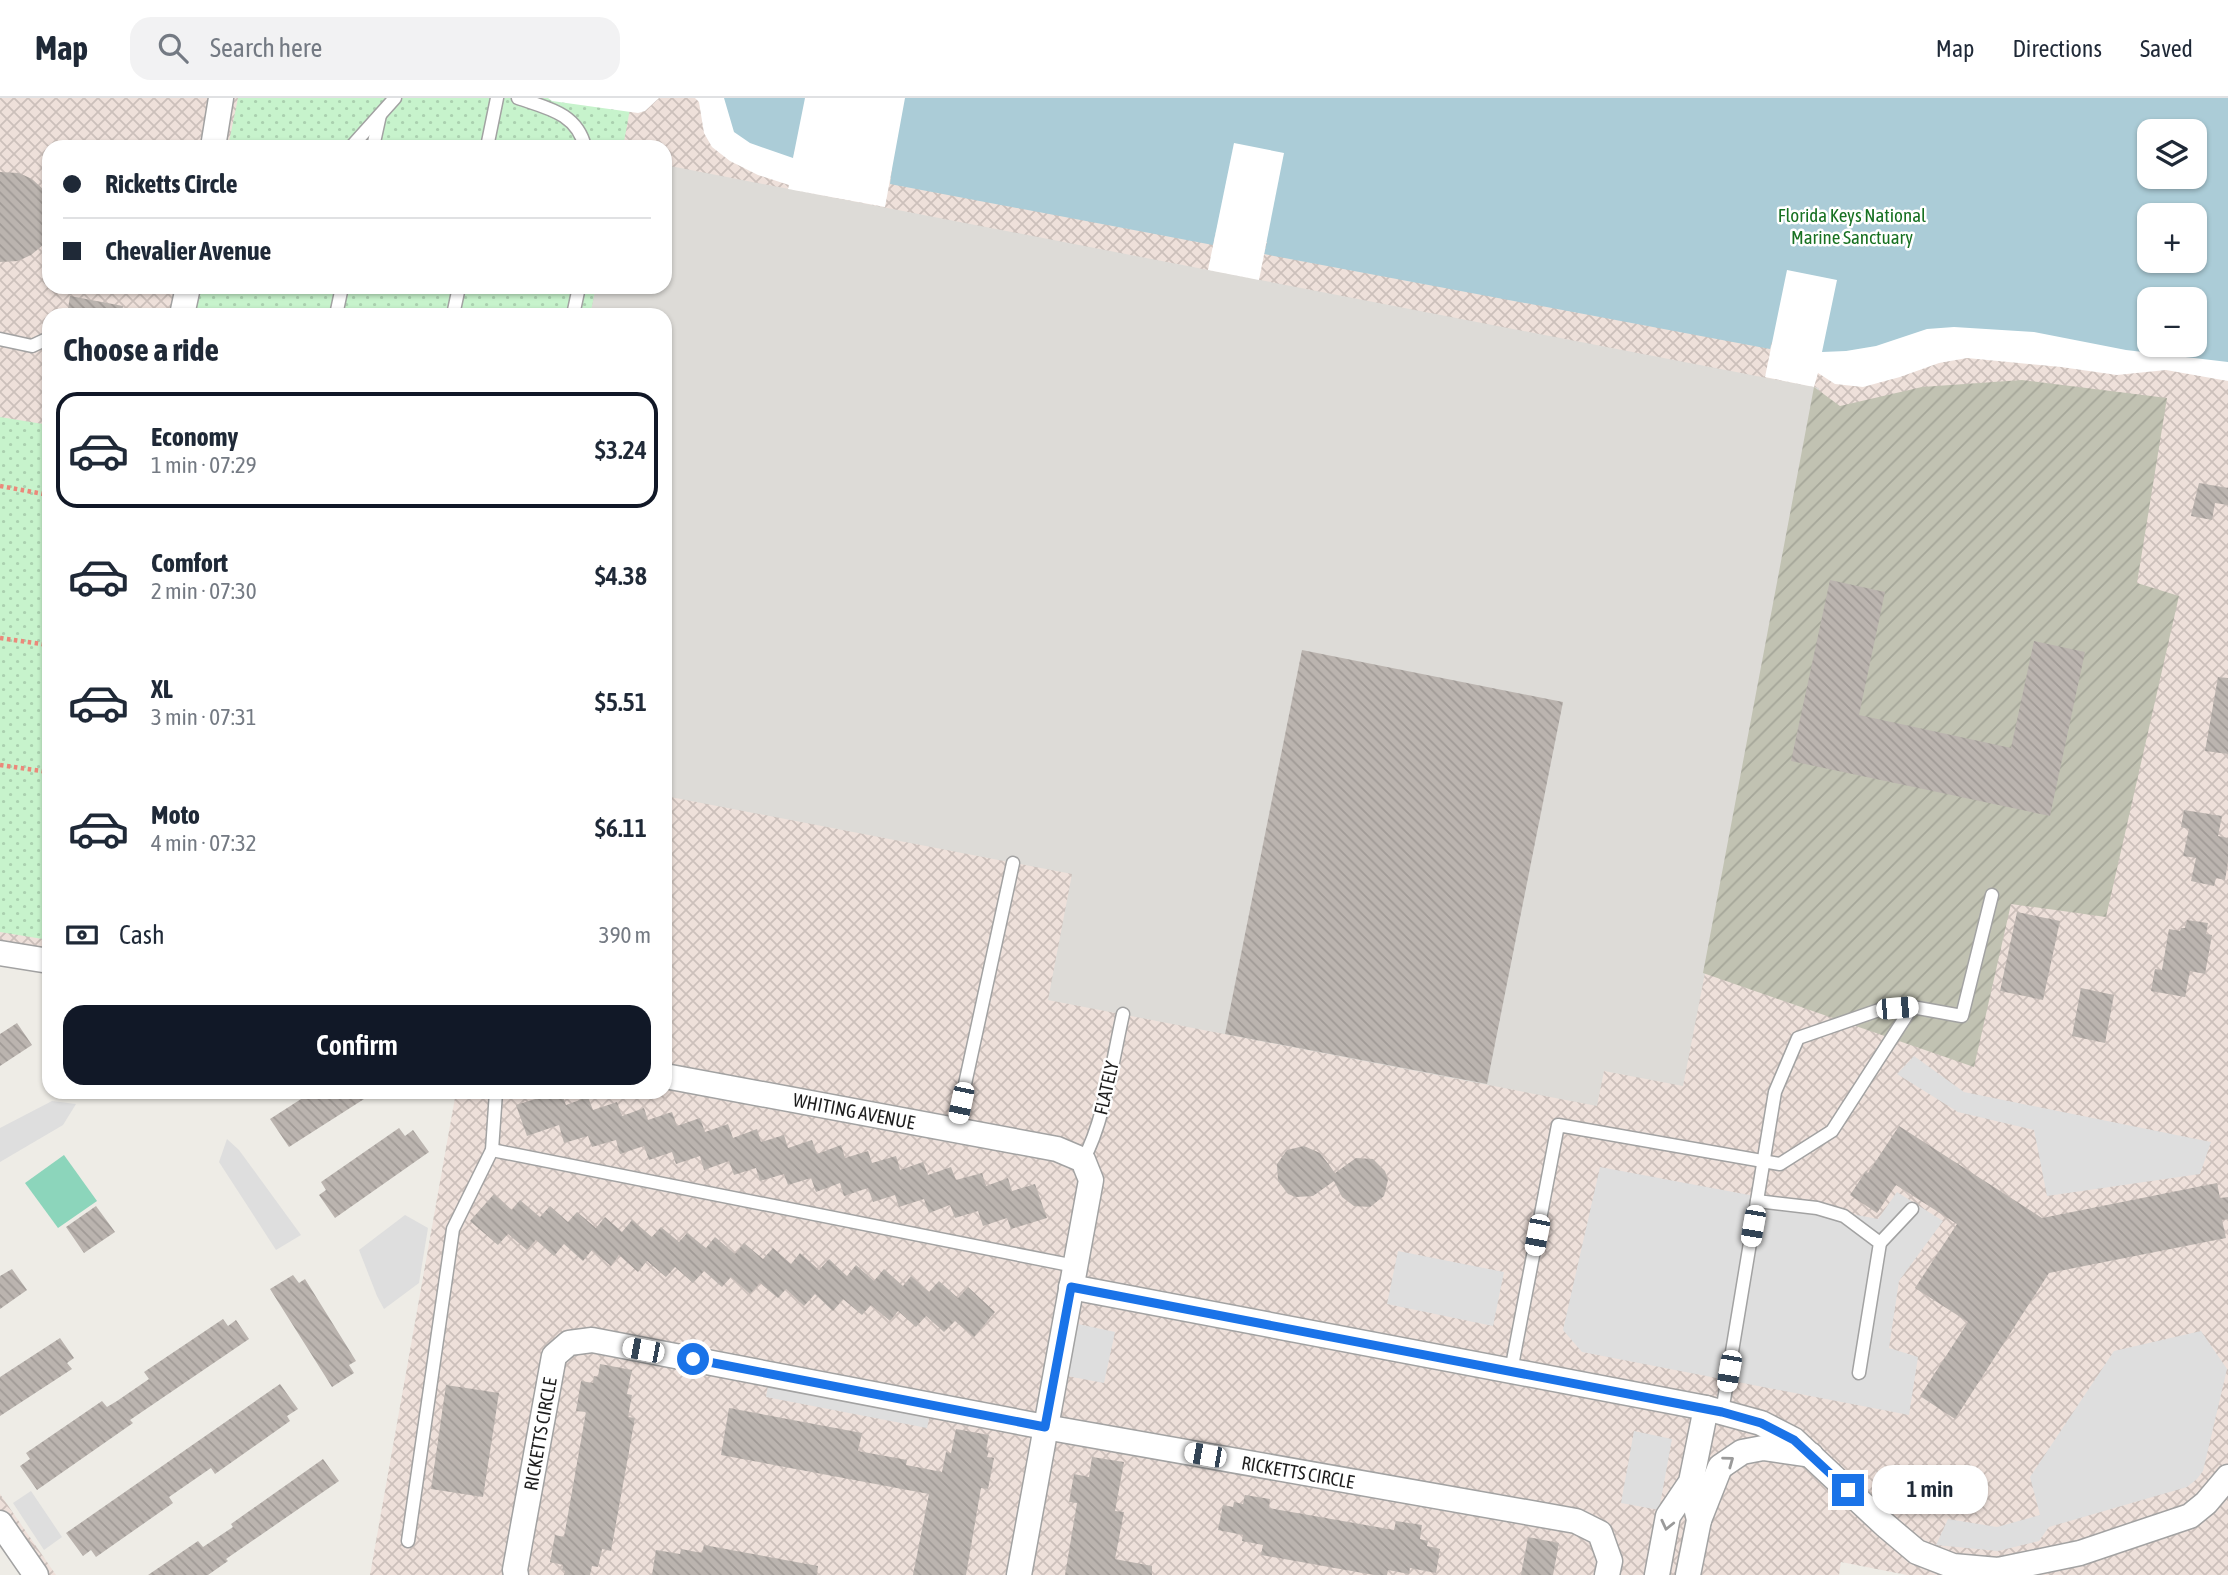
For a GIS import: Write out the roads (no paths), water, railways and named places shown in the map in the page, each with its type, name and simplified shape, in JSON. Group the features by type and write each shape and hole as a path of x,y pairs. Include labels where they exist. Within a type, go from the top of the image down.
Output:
{"street":[{"path":"214,140 221,98"},
{"path":"0,953 42,960"},
{"name":"WHITING AVENUE","path":"672,1077 1057,1149 1083,1160"},
{"path":"1018,1575 1091,1180 1083,1160"},
{"path":"1073,1276 1511,1371 1714,1410 1761,1423 1794,1440 1917,1552 1953,1566 1998,1570 2080,1553 2190,1517 2228,1477"},
{"name":"RICKETTS CIRCLE","path":"516,1575 554,1356 569,1343 592,1340 1045,1427 1576,1521 1600,1533 1610,1561 1607,1575"},
{"path":"1657,1575 1668,1516 1691,1482 1714,1410"},
{"path":"1688,1575 1699,1520 1720,1466 1742,1452 1763,1448 1811,1455"},
{"path":"1691,1482 1699,1520"},
{"path":"0,1523 36,1575"}],"lane":[{"path":"357,140 395,98"},
{"path":"488,140 497,98"},
{"path":"518,98 562,113 582,134 583,140"},
{"path":"375,140 380,115"},
{"path":"0,339 32,346 42,341"},
{"path":"956,1130 1013,863"},
{"path":"1714,1410 1757,1201 1775,1092 1798,1038 1882,1009 1912,1007 1962,1016 1992,895"},
{"path":"1511,1371 1558,1125 1780,1164 1832,1131 1912,1007"},
{"name":"FLATELY","path":"1083,1160 1091,1145 1099,1118 1123,1014"},
{"path":"408,1541 453,1229 492,1150 496,1099"},
{"path":"492,1150 1073,1276"},
{"path":"1757,1201 1817,1208 1844,1216 1880,1243"},
{"path":"1859,1373 1880,1243 1912,1209"}],"water":[{"name":"Florida Keys National Marine Sanctuary","path":"717,98 2228,98 2228,375 2019,339 1820,359 1772,342 1770,349 1264,254 1267,242 1216,232 1213,245 890,184 892,168 795,149 792,165 731,146"}]}
